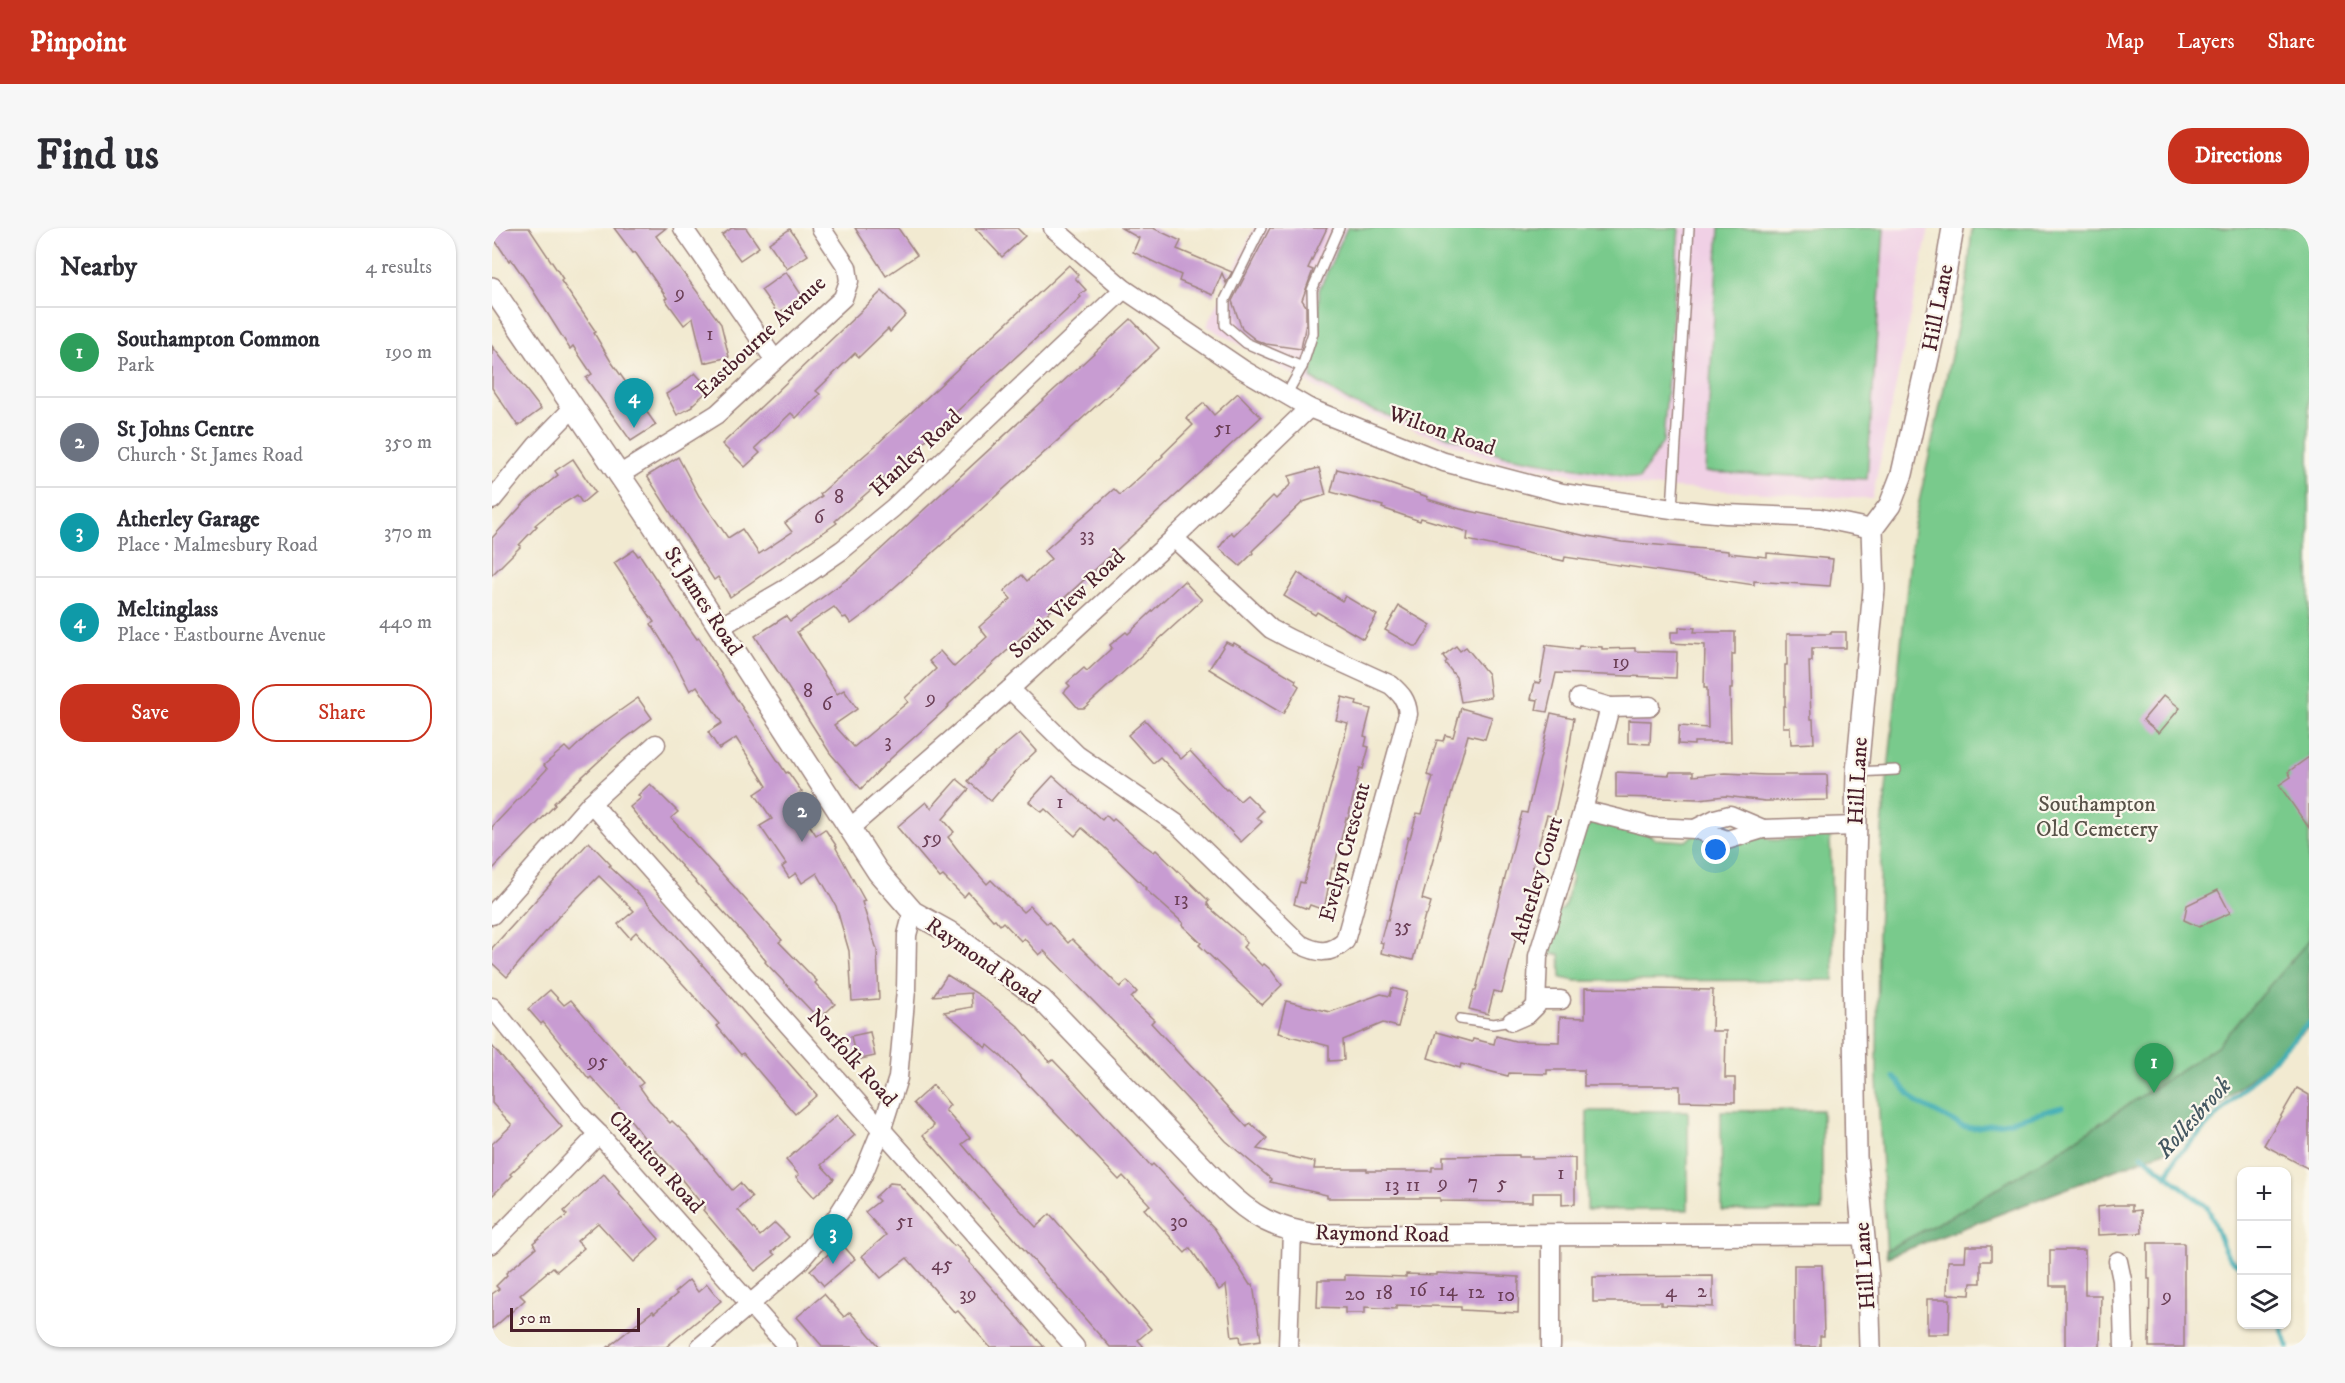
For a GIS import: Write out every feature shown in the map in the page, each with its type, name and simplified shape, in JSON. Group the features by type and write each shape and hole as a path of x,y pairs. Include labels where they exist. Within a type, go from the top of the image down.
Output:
{"street":[{"path":"683,228 774,359"},
{"name":"Eastbourne Avenue","path":"619,475 717,414 774,359 843,298 849,281 847,267 821,228"},
{"name":"Wilton Road","path":"1053,228 1124,289 1242,369 1309,408 1444,462 1562,493 1672,510 1820,518 1872,529"},
{"name":"Hill Lane","path":"1870,1347 1868,1279 1856,1157 1853,956 1857,772 1874,588 1872,529 1890,505 1902,474 1939,309 1953,228"},
{"name":"St James Road","path":"492,288 720,627 878,872 913,912"},
{"name":"Hanley Road","path":"720,627 787,588 842,550 893,508 1124,289"},
{"path":"493,495 537,445 574,408"},
{"name":"South View Road","path":"850,828 1010,689 1174,538 1309,408"},
{"name":"Evelyn Crescent","path":"1010,689 1077,755 1177,824 1300,944 1324,952 1337,948 1345,941 1408,714 1407,703 1401,693 1391,685 1271,629 1174,538"},
{"path":"1579,698 1610,707 1650,706"},
{"name":"Atherley Court","path":"1538,1000 1538,956 1583,810 1610,707"},
{"path":"492,915 591,803 656,744"},
{"name":"Norfolk Road","path":"591,803 1075,1347"},
{"name":"Atherley Court","path":"1583,810 1652,827 1695,829 1727,840 1763,829 1856,826"},
{"path":"700,1347 799,1262 831,1225 862,1177 882,1128 898,1078 906,990 906,941 913,912"},
{"name":"Raymond Road","path":"913,912 949,932 1042,1000 1235,1200 1270,1224 1292,1231 1317,1235 1863,1234"},
{"path":"1512,1021 1528,1014 1536,1006 1538,1000 1561,1000"},
{"name":"Charlton Road","path":"492,1007 580,1116 599,1134 788,1347"},
{"path":"492,1244 599,1134"},
{"path":"1288,1347 1292,1231"},
{"path":"1551,1236 1551,1347"},
{"path":"2118,1262 2122,1280 2124,1347"}],"lane":[{"path":"1261,228 1226,300 1225,325 1246,343 1302,367"},
{"path":"1286,395 1302,367 1313,333 1312,290 1339,228"},
{"path":"1672,510 1689,228"},
{"path":"1857,772 1896,770"},
{"path":"1460,1019 1493,1024 1512,1021"}],"shaded area":[{"path":"1254,228 1929,228 1872,499 1640,486 1498,461 1351,407 1207,326"}],"green space":[{"path":"1347,228 1679,228 1663,442 1639,479 1503,455 1354,404 1311,378 1319,333 1319,290"},
{"path":"1719,228 1884,228 1867,479 1705,472"},
{"name":"Southampton Old Cemetery","path":"1972,228 2309,228 2309,1027 2167,1150 1887,1257 1877,1078 1878,935 1882,829 1913,529 1967,283"},
{"path":"1593,821 1646,832 1655,839 1686,841 1694,834 1761,834 1771,840 1805,840 1809,835 1830,835 1834,980 1577,981 1561,978 1560,954 1544,955 1556,913 1564,908 1572,878 1569,869 1586,828"},
{"path":"2309,940 2309,1027 2167,1150 1887,1257 1886,1250 1955,1214 2055,1153 2217,1046"},
{"path":"1822,1110 1822,1211 1722,1211 1721,1111"},
{"path":"1587,1111 1688,1111 1688,1210 1587,1210"}],"building":[{"path":"492,228 529,228 563,279 561,281 596,332 594,333 610,360 656,425 631,441 586,378 592,374 573,346 570,349 532,289 492,236"},
{"path":"614,228 666,228 656,236 721,324 729,357 704,363 693,318 684,325 635,252 633,253"},
{"path":"732,228 746,228 759,247 740,260 722,235"},
{"path":"855,228 898,228 917,255 886,276"},
{"path":"975,228 1017,228 1025,236 1002,257"},
{"path":"1121,228 1153,228 1181,241 1177,249 1232,272 1226,283 1222,273 1213,295 1179,281 1181,275 1133,252 1139,238"},
{"path":"1270,228 1327,228 1308,268 1313,270 1302,300 1306,306 1306,323 1301,349 1266,344 1256,340 1242,329 1232,301"},
{"path":"790,229 808,255 787,269 769,243"},
{"path":"1069,265 1078,275 1075,278 1086,290 1079,295 1081,297 835,521 837,523 730,597 718,577 714,580 647,476 678,457 699,496 728,538 742,529 759,554 792,532 785,523 822,496 820,494 875,446"},
{"path":"786,272 803,297 778,314 761,290"},
{"path":"882,291 906,315 890,332 888,329 859,357 855,353 816,391 820,394 796,418 791,413 755,448 760,453 745,467 722,444"},
{"path":"1131,319 1159,348 1136,370 867,612 851,624 834,607 797,632 837,694 844,690 857,709 834,725 854,747 908,702 905,698 936,669 929,661 940,651 954,667 987,637 979,627 1011,599 1004,591 1022,575 1027,581 1051,559 1044,551 1114,489 1120,495 1163,456 1193,425 1186,418 1204,403 1214,415 1238,393 1261,417 948,705 861,789 830,753 755,636 786,616 790,621 853,575"},
{"path":"492,346 541,409 518,426 492,388"},
{"path":"695,373 710,389 692,407 677,415 666,394"},
{"path":"573,459 595,492 582,503 577,495 553,510 535,525 537,526 519,545 521,546 492,575 492,538 526,501 558,475 555,471"},
{"path":"1319,468 1326,495 1303,502 1252,551 1253,553 1240,566 1219,548 1231,532 1234,535 1273,496 1276,499 1291,484 1289,476"},
{"path":"1337,469 1375,479 1460,509 1582,535 1622,542 1728,551 1728,553 1767,557 1767,553 1833,559 1830,586 1754,581 1754,585 1565,557 1564,561 1467,540 1468,532 1421,518 1420,521 1382,508 1383,506 1331,492"},
{"path":"634,550 638,556 640,555 697,639 699,638 786,773 788,772 802,792 792,798 816,835 825,829 837,847 865,901 862,902 877,950 879,999 852,1001 849,951 836,906 817,873 802,883 796,873 789,878 782,867 786,864 760,826 772,819 755,794 767,786 736,738 719,749 708,732 722,723 697,686 690,691 651,624 654,622 614,563"},
{"path":"1298,573 1342,601 1345,596 1377,615 1363,639 1317,612 1315,615 1284,596"},
{"path":"1184,581 1202,600 1084,708 1078,708 1064,692 1070,686 1067,683 1084,668 1087,671 1112,648 1110,645 1126,632 1128,634"},
{"path":"1399,606 1431,625 1418,646 1413,646 1385,630"},
{"path":"1679,627 1695,628 1694,632 1735,632 1735,654 1732,654 1732,689 1730,689 1731,742 1678,744 1679,726 1708,728 1707,688 1704,688 1705,645 1671,643 1671,632 1679,632"},
{"path":"1831,632 1846,632 1846,648 1812,648 1812,661 1809,661 1814,743 1791,744 1790,727 1783,727 1787,634 1831,634"},
{"path":"1226,642 1232,645 1234,643 1296,680 1295,683 1299,686 1283,714 1209,669"},
{"path":"1546,645 1578,649 1579,646 1677,652 1676,678 1556,673 1547,712 1536,710 1538,700 1531,699 1535,682 1540,683"},
{"path":"1456,646 1460,651 1466,647 1488,674 1491,697 1461,702 1456,677 1445,663 1447,661 1443,656"},
{"path":"2164,695 2180,708 2159,733 2143,720"},
{"path":"1342,697 1357,701 1356,705 1371,709 1364,736 1367,737 1365,746 1369,747 1363,769 1360,768 1334,869 1332,868 1324,910 1310,905 1308,909 1294,904 1300,882 1304,883 1348,723 1336,720"},
{"path":"638,698 652,718 613,748 554,803 555,805 492,870 492,827 547,769 544,765 565,747 570,752 594,729"},
{"path":"1461,708 1492,717 1485,739 1468,735 1422,899 1431,902 1427,915 1425,915 1413,960 1381,953 1383,943 1380,942 1386,920 1388,920 1408,837 1410,838 1417,813 1422,814 1433,777 1427,775 1437,740 1443,741 1445,735 1453,737"},
{"path":"1551,713 1574,718 1570,744 1554,817 1547,815 1532,869 1540,871 1533,898 1530,897 1519,939 1516,938 1502,993 1494,991 1488,1014 1469,1009 1474,990 1476,990 1522,812 1527,813"},
{"path":"1145,720 1181,759 1190,751 1226,790 1240,801 1247,795 1263,811 1257,817 1262,822 1241,842 1160,757 1153,763 1128,735"},
{"path":"1628,720 1651,721 1650,744 1628,743"},
{"path":"1020,733 1036,751 1013,773 991,801 968,781 986,761"},
{"path":"2309,757 2309,828 2279,785 2291,777 2288,772"},
{"path":"1616,772 1669,775 1670,772 1693,772 1693,776 1725,773 1827,775 1828,800 1765,801 1725,796 1699,799 1616,797"},
{"path":"1053,776 1102,820 1106,815 1112,821 1114,819 1144,845 1154,852 1156,850 1209,901 1207,903 1210,908 1244,938 1247,943 1243,947 1262,966 1264,964 1271,970 1282,985 1262,1005 1199,945 1201,943 1182,925 1183,923 1145,889 1104,847 1082,828 1075,836 1045,809 1042,812 1029,802"},
{"path":"957,779 969,789 943,819 954,832 948,837 964,858 987,884 991,880 1023,912 1030,906 1068,943 1072,939 1120,987 1127,981 1137,992 1131,998 1154,1020 1151,1023 1247,1127 1250,1123 1267,1138 1257,1149 1315,1162 1314,1169 1367,1169 1367,1171 1432,1171 1432,1167 1443,1167 1443,1156 1519,1155 1519,1157 1532,1157 1532,1159 1575,1158 1575,1204 1562,1205 1562,1193 1533,1193 1533,1202 1440,1201 1440,1198 1327,1198 1327,1195 1270,1182 1271,1179 1226,1141 1149,1058 1044,951 1039,955 1024,938 1021,941 1003,922 1000,925 995,919 993,920 968,892 964,897 943,876 940,878 897,827 926,802 931,808"},
{"path":"650,784 678,812 671,818 782,940 779,942 817,981 815,983 835,1004 819,1019 765,962 742,932 630,807 641,798 638,795"},
{"path":"589,842 611,865 609,866 646,901 817,1095 795,1114 743,1053 741,1055 717,1026 719,1024 636,932 630,938 618,924 634,911 599,876 559,916 507,977 492,963 492,948"},
{"path":"2218,890 2230,913 2199,927 2184,920 2187,905"},
{"path":"947,975 981,996 1018,1026 1050,1062 1053,1060 1151,1166 1153,1164 1215,1229 1250,1285 1253,1284 1261,1340 1241,1343 1240,1336 1232,1337 1226,1285 1219,1290 1190,1248 1185,1253 1144,1209 1150,1205 1123,1176 1119,1180 1001,1056 988,1045 986,1048 944,1012 972,1007 971,993 933,996"},
{"path":"1392,988 1407,992 1398,1027 1383,1023 1343,1040 1344,1060 1329,1061 1329,1046 1278,1033 1286,1001 1330,1012 1381,994 1390,996"},
{"path":"1585,988 1713,990 1712,1031 1726,1031 1725,1078 1735,1078 1735,1102 1680,1101 1680,1086 1584,1086 1584,1070 1547,1070 1547,1074 1509,1073 1508,1076 1461,1064 1460,1068 1428,1058 1436,1032 1472,1042 1473,1039 1494,1044 1496,1036 1515,1041 1559,1042 1560,1017 1585,1018"},
{"path":"550,990 564,1005 571,1000 643,1083 639,1086 649,1100 670,1123 672,1121 687,1135 732,1190 740,1183 752,1197 738,1210 760,1236 775,1223 789,1237 772,1252 775,1255 755,1271 703,1210 705,1208 673,1169 591,1077 589,1079 543,1022 541,1024 528,1009"},
{"path":"870,1032 875,1056 856,1060 851,1036"},
{"path":"492,1046 562,1127 510,1174 512,1176 492,1196 492,1144 512,1125 492,1103"},
{"path":"933,1085 950,1105 945,1110 970,1138 962,1144 994,1182 1036,1227 1050,1214 1151,1329 1138,1340 1144,1347 1110,1347 923,1135 934,1126 913,1103"},
{"path":"2297,1088 2309,1095 2309,1169 2264,1145"},
{"path":"837,1115 855,1135 821,1165 834,1179 814,1197 796,1177 799,1175 786,1160"},
{"path":"604,1174 659,1239 634,1262 598,1223 577,1241 584,1248 557,1271 553,1267 520,1295 525,1300 492,1329 492,1294 499,1289 496,1286 507,1275 506,1273 536,1248 533,1243 567,1215 564,1211"},
{"path":"890,1183 899,1184 954,1246 956,1245 1044,1347 990,1347 958,1311 955,1313 907,1258 881,1278 862,1256 886,1235 865,1212 879,1201 875,1197"},
{"path":"2132,1205 2132,1211 2141,1210 2142,1233 2098,1235 2097,1207"},
{"path":"841,1243 855,1259 824,1286 810,1270"},
{"path":"2148,1243 2184,1243 2184,1347 2149,1347"},
{"path":"1966,1246 1991,1246 1991,1261 1981,1261 1981,1283 1971,1283 1970,1295 1947,1294 1948,1261 1965,1261"},
{"path":"2050,1250 2085,1250 2085,1295 2101,1295 2100,1347 2065,1347 2065,1286 2050,1286"},
{"path":"1794,1265 1822,1265 1824,1336 1820,1336 1820,1347 1794,1347"},
{"path":"1437,1273 1519,1277 1518,1313 1461,1310 1461,1307 1396,1305 1396,1309 1365,1307 1365,1313 1345,1313 1345,1308 1317,1307 1318,1280 1345,1280 1345,1275 1406,1277 1406,1274 1437,1275"},
{"path":"1713,1276 1713,1307 1661,1305 1661,1302 1593,1302 1593,1277"},
{"path":"689,1280 698,1292 707,1284 721,1301 666,1347 608,1347 677,1294 675,1292"},
{"path":"824,1294 844,1317 850,1312 880,1347 823,1347 797,1317"},
{"path":"1927,1299 1950,1299 1949,1334 1927,1334"}],"waterway":[{"name":"Rollesbrook","path":"2167,1176 2176,1157 2309,1023"},
{"path":"1894,1077 1916,1102 1962,1126 1972,1128 2007,1122 2062,1107"},
{"name":"Rollesbrook","path":"2142,1155 2207,1207 2224,1249 2237,1264"},
{"name":"Rollesbrook","path":"2282,1329 2288,1347"}],"place":[{"name":"Meltinglass","path":"634,428"},
{"name":"St Johns Centre","path":"802,842"},
{"name":"Southampton Common","path":"2154,1093"},
{"name":"Atherley Garage","path":"833,1264"}]}
